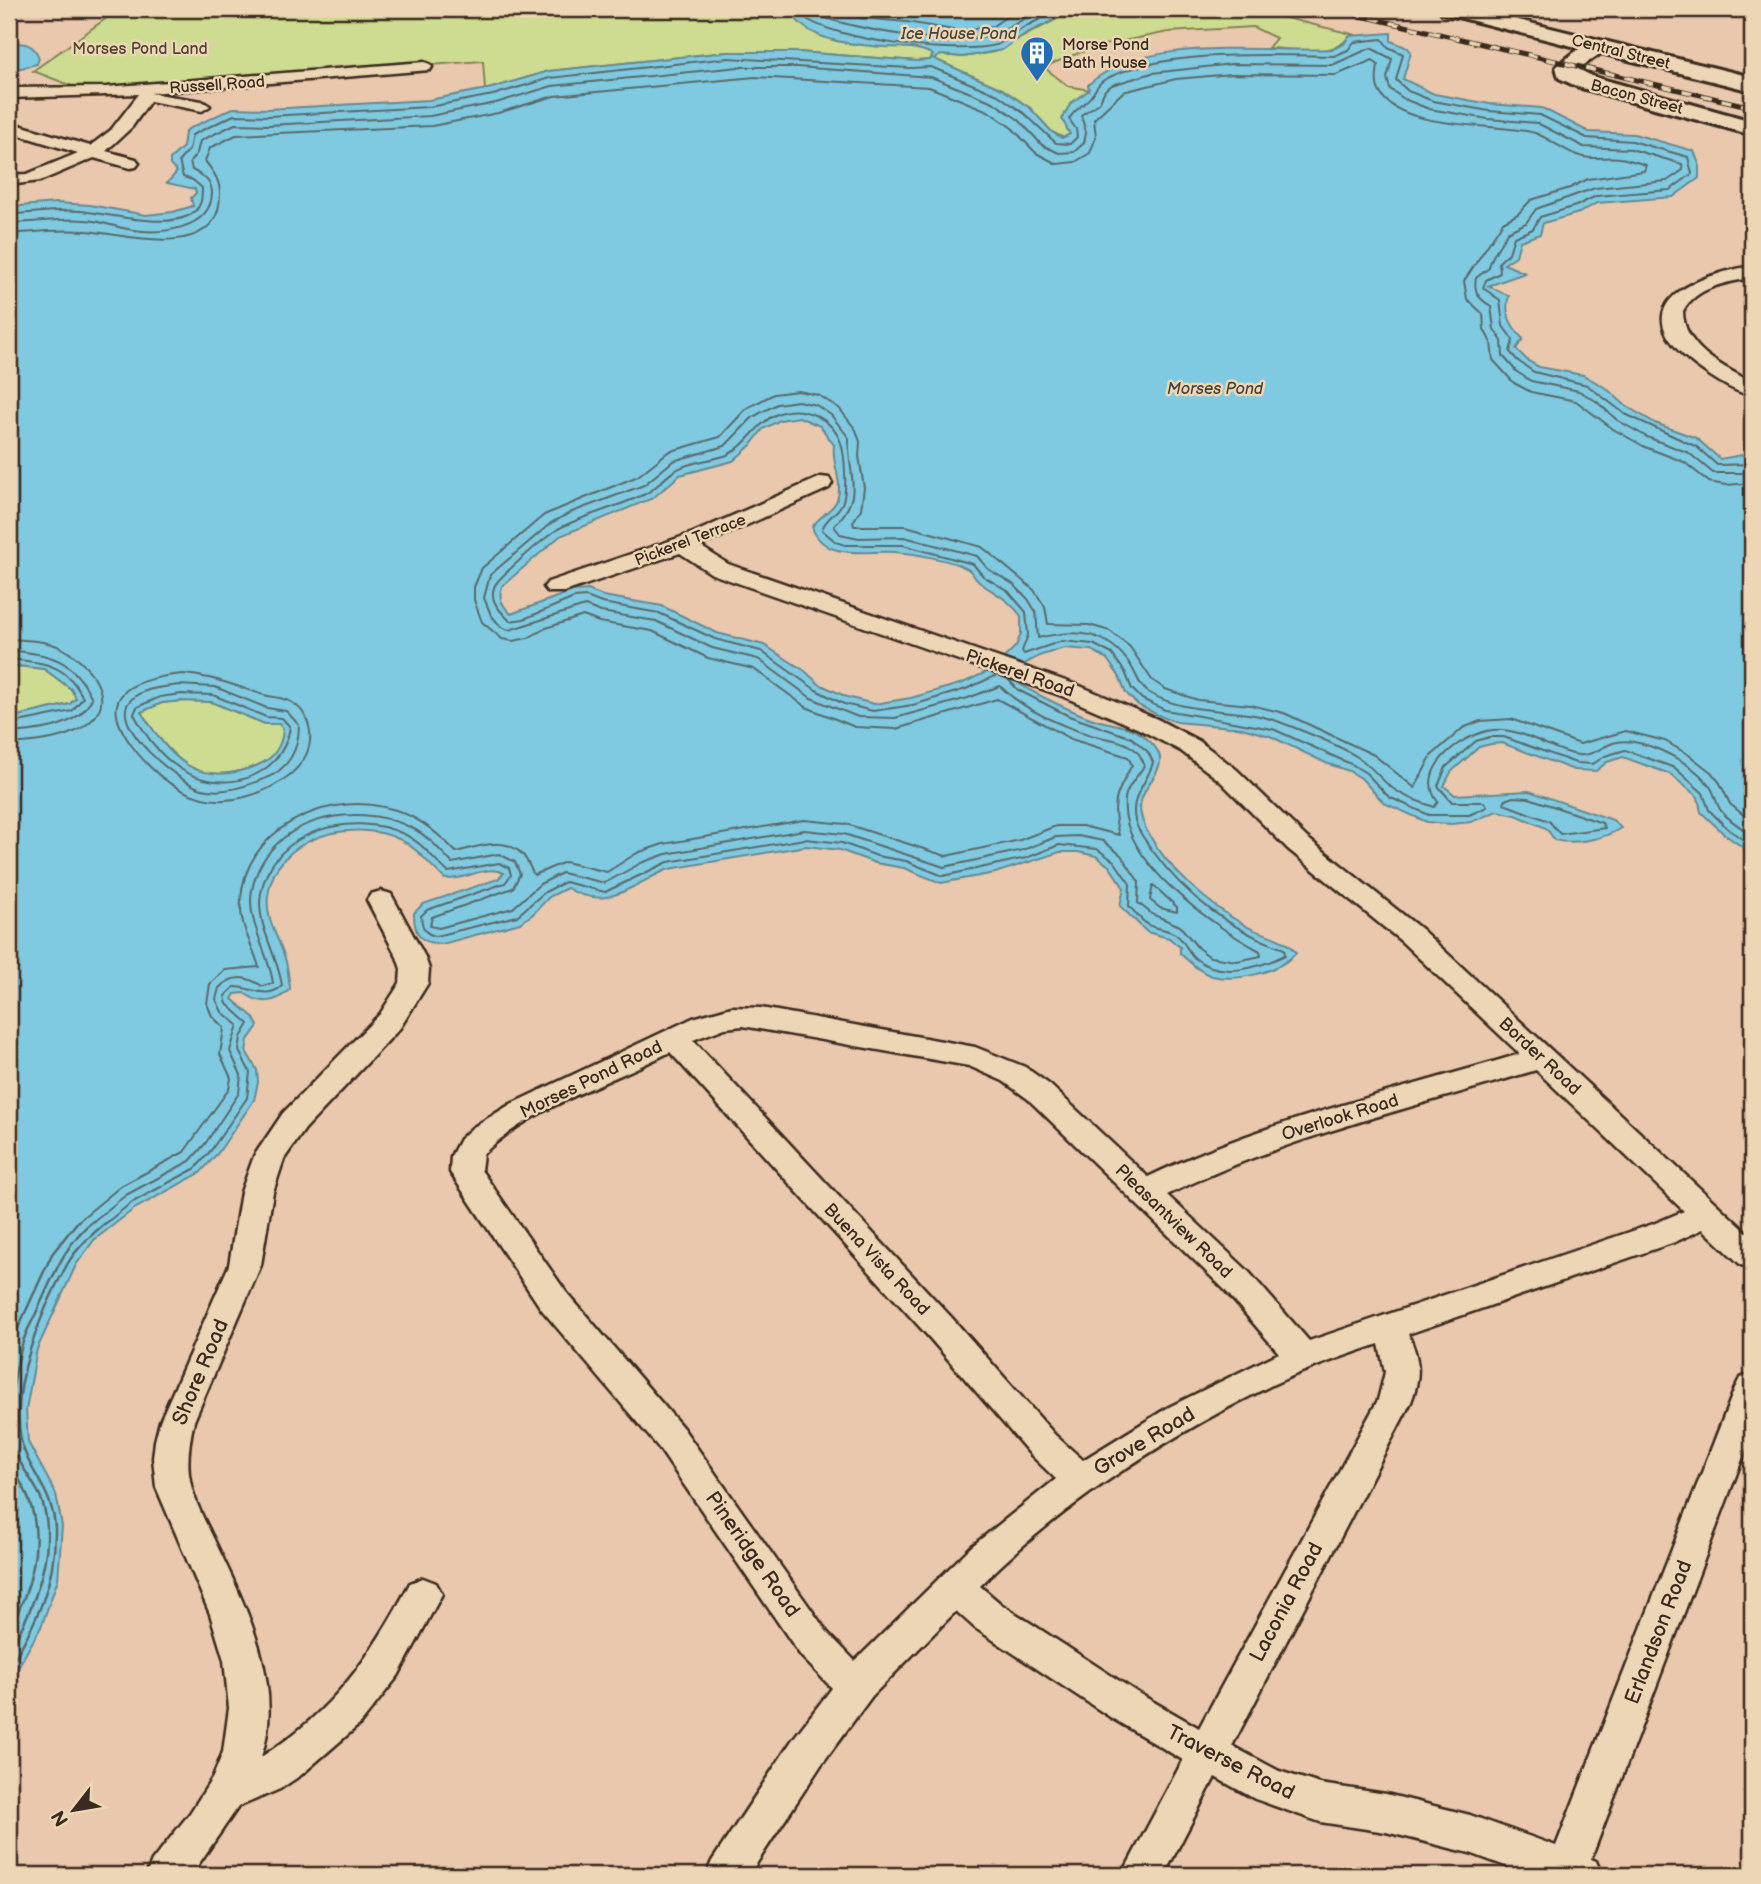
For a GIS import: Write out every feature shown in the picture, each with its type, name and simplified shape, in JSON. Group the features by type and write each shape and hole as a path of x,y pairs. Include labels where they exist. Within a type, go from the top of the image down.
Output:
{"main road":[{"name":"Central Street","path":"1449,9 1752,84"},
{"name":"Bacon Street","path":"1598,45 1567,67 1567,73 1593,85 1752,128"}],"street":[{"name":"Russell Road","path":"9,93 114,91 424,67"},
{"path":"114,91 202,106"},
{"path":"39,93 14,118 94,153 130,163"},
{"path":"9,180 38,176 94,153 114,138 145,97"},
{"path":"1752,272 1712,279 1691,290 1677,305 1673,322 1681,340 1690,349 1710,366 1752,390"},
{"name":"Pickerel Terrace","path":"556,587 683,545 821,483"},
{"name":"Pickerel Road","path":"683,545 705,561 728,572 1025,674 1104,704 1189,746 1228,775 1277,825 1321,863"},
{"name":"Border Road","path":"1321,863 1411,934 1752,1255"},
{"name":"Shore Road","path":"166,1875 222,1795 234,1772 247,1732 245,1678 240,1651 223,1596 173,1489 169,1468 170,1445 177,1421 245,1265 257,1192 269,1156 293,1121 390,1021 414,983 415,969 411,957 381,900"},
{"name":"Morses Pond Road","path":"654,1417 554,1301 471,1183 466,1172 465,1159 470,1148 497,1126 674,1038 714,1020 730,1017 761,1018 975,1057 1014,1074 1039,1092"},
{"name":"Buena Vista Road","path":"674,1038 940,1327 1043,1445 1081,1480"},
{"name":"Overlook Road","path":"1144,1193 1250,1145 1345,1114 1542,1058"},
{"name":"Pleasantview Road","path":"1039,1092 1236,1280 1303,1357"},
{"name":"Grove Road","path":"726,1875 807,1752 858,1684 954,1587 1009,1537 1081,1480 1181,1417 1262,1374 1386,1327 1664,1233 1707,1214"},
{"name":"Laconia Road","path":"1142,1875 1401,1386 1404,1373 1402,1357 1386,1327"},
{"name":"Erlandson Road","path":"1571,1873 1752,1388"},
{"name":"Pineridge Road","path":"654,1417 687,1459 814,1644 842,1674 858,1684"},
{"name":"Traverse Road","path":"954,1587 988,1616 1163,1729 1294,1796 1434,1824 1504,1845 1571,1873"},
{"path":"222,1795 257,1783 274,1772 351,1707 379,1673 424,1594"}],"green space":[{"name":"Morses Pond Land","path":"136,9 797,9 809,28 827,38 858,44 907,47 933,55 930,60 917,61 798,52 727,52 549,71 485,90 483,61 85,91 33,71 115,12"},
{"path":"1076,9 1249,9 1356,35 1349,36 1334,48 1312,51 1268,48 1276,38 1253,27 1168,32 1094,47 1051,64 1046,69 1068,86 1090,90 1079,97 1066,127 1070,134 1064,138 1052,132 1030,108 1002,89 934,59 941,55 963,57 994,52"},
{"path":"9,665 44,669 71,689 76,698 70,704 9,718"},
{"path":"211,702 265,724 279,724 284,729 279,747 262,763 235,772 217,774 188,765 164,744 141,712 162,703"}],"water":[{"name":"Morses Pond","path":"797,9 1076,9 1025,34 1002,50 963,57 941,55 934,59 1002,89 1030,108 1052,132 1062,138 1070,134 1062,119 1071,103 1089,90 1088,85 1111,69 1140,58 1205,49 1333,49 1344,44 1349,36 1391,33 1391,41 1411,52 1403,79 1434,94 1490,104 1542,108 1589,132 1634,134 1694,151 1699,164 1699,178 1673,197 1597,203 1579,213 1543,223 1540,234 1520,241 1516,256 1504,264 1525,273 1488,286 1509,296 1507,308 1510,319 1523,339 1516,349 1528,361 1539,367 1583,375 1655,423 1696,438 1720,459 1742,455 1752,457 1752,854 1724,834 1701,812 1698,797 1670,774 1623,757 1607,762 1596,771 1574,770 1502,743 1479,747 1451,772 1444,786 1455,795 1529,791 1613,820 1621,828 1598,838 1571,842 1555,840 1546,828 1516,815 1497,811 1471,822 1427,822 1384,803 1361,778 1349,771 1270,736 1242,728 1177,722 1162,717 1138,705 1126,693 1119,676 1107,659 1091,650 1064,648 1026,663 1014,679 1068,709 1135,730 1155,746 1160,762 1140,808 1147,831 1166,859 1190,885 1246,926 1286,943 1296,953 1289,960 1257,974 1234,978 1222,978 1203,972 1180,953 1180,947 1169,938 1147,932 1120,906 1124,888 1109,866 1096,856 1078,852 1060,852 995,873 941,883 904,868 875,863 840,850 806,846 669,869 608,897 595,898 567,888 549,897 520,923 442,944 423,940 415,927 414,913 423,904 498,879 504,873 490,870 445,879 408,844 382,833 340,832 319,837 300,846 285,859 274,875 268,896 269,914 286,962 290,989 279,998 268,1001 256,1000 244,993 235,994 232,999 253,1017 258,1026 248,1040 246,1051 257,1070 258,1082 254,1100 218,1153 200,1173 134,1209 94,1240 76,1265 37,1349 26,1410 28,1442 56,1494 62,1526 58,1579 41,1627 9,1683 9,718 70,704 76,698 71,689 44,669 9,665 9,207 56,203 90,205 146,215 173,212 193,206 191,198 196,193 195,189 167,183 177,172 170,165 170,159 183,147 188,129 233,108 268,109 429,100 492,88 549,71 727,52 798,52 917,61 930,60 933,55 916,49 836,41 813,32 795,18","holes":["799,417 820,426 834,445 839,481 838,495 834,505 812,527 818,538 836,550 911,554 943,560 969,570 979,582 1007,601 1021,616 1021,634 1016,646 993,669 963,683 911,698 874,704 847,697 819,684 805,671 764,645 717,633 662,606 603,596 588,590 573,591 511,614 503,604 500,594 502,586 560,536 653,498 680,475 733,461 750,446 763,429 780,420","212,702 265,724 279,724 283,729 279,747 262,763 235,772 217,774 188,765 164,744 141,712 162,703"]},
{"path":"9,44 31,46 39,58 37,64 9,71"}],"railway":[{"path":"1332,9 1752,107"}],"place":[{"name":"Morse Pond Bath House","path":"1037,83"}],"water label":[{"name":"Ice House Pond","path":"959,33"}]}
